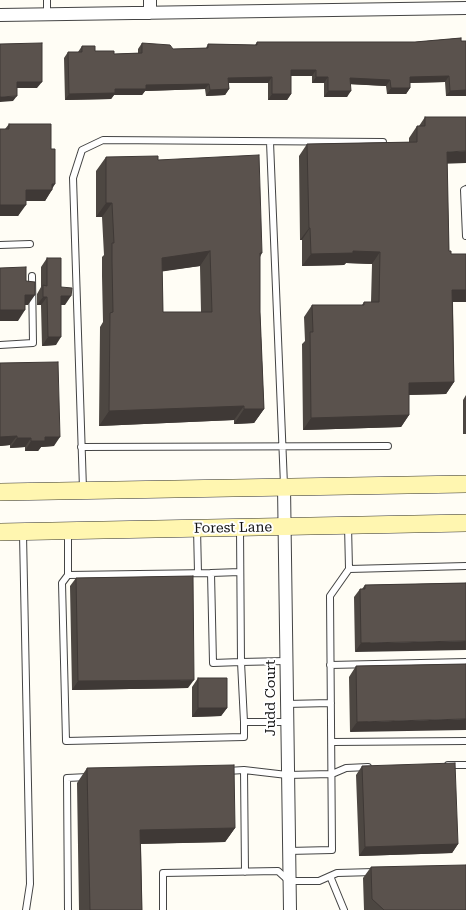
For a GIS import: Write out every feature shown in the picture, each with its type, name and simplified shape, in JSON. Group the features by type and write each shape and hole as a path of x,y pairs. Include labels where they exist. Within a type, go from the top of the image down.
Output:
{"main road":[{"path":"0,492 466,484"},
{"name":"Forest Lane","path":"0,532 466,523"}],"street":[{"path":"150,0 150,13"},
{"path":"0,15 466,8"},
{"name":"Judd Court","path":"284,487 286,722 290,910"}],"lane":[{"path":"47,0 47,15"},
{"path":"83,491 73,178 82,150 103,140 383,142"},
{"path":"270,142 284,487"},
{"path":"466,189 464,190 466,236"},
{"path":"0,245 30,244"},
{"path":"0,345 33,344 32,276"},
{"path":"81,447 282,445 388,446"},
{"path":"288,851 332,850 330,596 349,569 348,525"},
{"path":"68,531 68,574 62,583 66,741 244,737 241,662 240,527"},
{"path":"196,528 198,573"},
{"path":"23,532 30,884 26,910"},
{"path":"349,569 466,566"},
{"path":"68,574 240,572"},
{"path":"211,573 213,662 286,662"},
{"path":"330,665 466,662"},
{"path":"286,704 331,703"},
{"path":"244,722 286,722"},
{"path":"332,742 466,741"},
{"path":"442,765 466,765"},
{"path":"221,771 244,770 287,775 332,774 346,768 378,767"},
{"path":"244,770 245,872"},
{"path":"68,910 67,778 98,777"},
{"path":"163,910 163,873 278,871 289,881 319,881 337,873 383,872"},
{"path":"330,876 344,910"}],"building":[{"path":"461,38 461,41 466,41 466,90 450,91 449,76 410,77 410,88 391,88 390,80 350,78 351,91 328,91 328,77 316,77 316,70 291,70 291,94 272,94 272,77 228,78 229,89 210,90 209,84 146,85 146,89 115,89 115,93 69,94 68,52 82,52 82,46 95,46 95,51 114,51 114,54 142,53 142,43 170,45 173,49 208,48 208,44 257,45 257,42 415,42"},
{"path":"42,43 42,82 17,82 17,96 0,97 0,44"},
{"path":"425,117 466,117 466,151 447,152 449,251 451,251 451,254 466,254 466,290 452,290 454,382 409,383 409,415 311,418 310,332 313,332 312,305 364,305 364,302 379,302 380,252 353,251 353,253 311,254 307,144 417,142 417,126 425,126"},
{"path":"9,124 51,124 51,149 55,149 55,184 52,184 52,190 26,190 26,205 0,205 0,129 9,129"},
{"path":"259,155 262,253 260,253 260,312 264,409 244,409 244,406 109,411 110,313 113,312 112,243 114,243 112,203 106,203 106,157 158,156 158,160","holes":["210,251 212,312 163,312 162,258"]},
{"path":"47,258 61,258 61,287 72,288 71,296 61,296 61,337 48,337 47,297 43,297 43,285 47,286"},
{"path":"26,267 26,281 35,282 35,295 25,295 25,310 0,310 0,268"},
{"path":"58,362 60,437 45,437 45,441 31,441 31,438 17,438 17,436 0,437 0,363"},
{"path":"193,576 194,680 78,681 76,578"},
{"path":"466,583 466,641 361,643 360,589 365,589 365,585"},
{"path":"466,664 466,719 357,722 356,666"},
{"path":"198,678 227,678 227,708 198,708"},
{"path":"455,763 458,844 365,847 362,766"},
{"path":"234,765 235,828 140,830 142,910 90,910 87,768"},
{"path":"466,865 466,910 384,910 372,899 371,867"}]}
